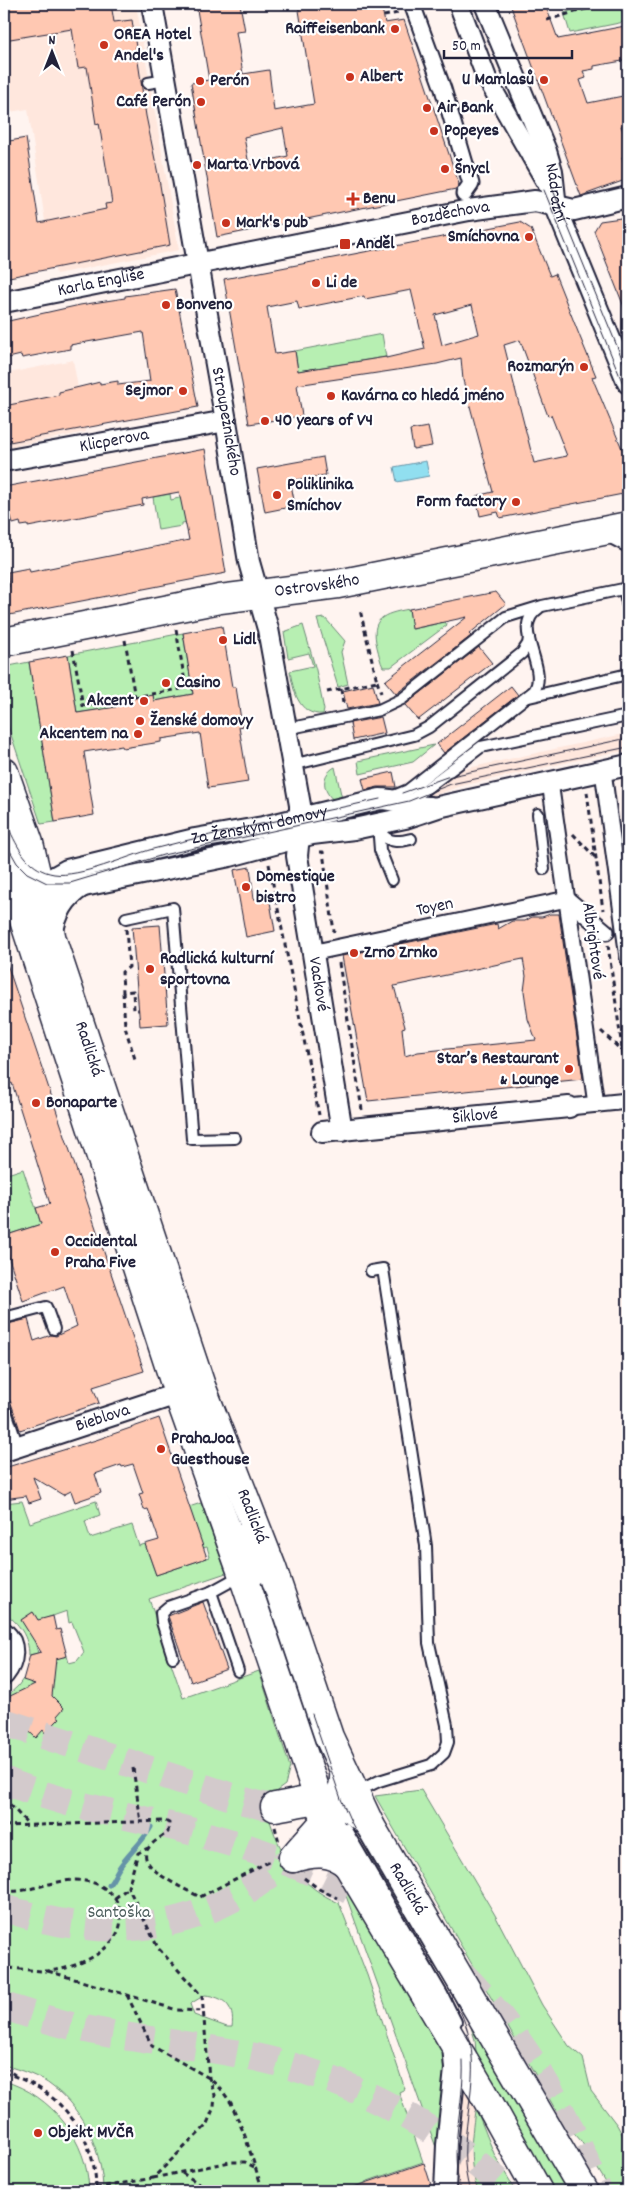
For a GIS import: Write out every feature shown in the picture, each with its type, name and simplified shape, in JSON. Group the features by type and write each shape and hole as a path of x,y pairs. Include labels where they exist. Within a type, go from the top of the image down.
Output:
{"main road":[{"name":"Ostrovského","path":"4,642 220,599 338,584 628,526"},
{"name":"Radlická","path":"4,772 29,844 29,896 253,1583 333,1799 348,1865 538,2191"},
{"name":"Radlická","path":"191,1389 272,1568 332,1745 333,1799"},
{"name":"Radlická","path":"333,1799 349,1808 370,1825 584,2191"},
{"path":"274,1814 333,1799"},
{"path":"288,1858 333,1799"},
{"path":"288,1858 307,1854 327,1854 339,1858 348,1865"}],"street":[{"name":"Stroupežnického","path":"152,4 157,82 198,264 247,555 268,629 300,817 298,838"},
{"name":"Nádražní","path":"485,4 546,151 552,171 551,195 628,383"},
{"path":"409,8 443,89 471,184 464,194"},
{"name":"Bozděchova","path":"198,264 469,210 536,201 551,195 574,210 628,197"},
{"name":"Karla Engliše","path":"4,302 198,264"},
{"name":"Klicperova","path":"4,461 226,422"},
{"name":"Za Ženskými domovy","path":"29,896 230,856 320,833 380,828 438,807 628,765"},
{"name":"Albrightové","path":"594,773 617,879 628,958"},
{"name":"Albrightové","path":"550,782 596,1104"},
{"name":"Za Ženskými domovy","path":"80,866 203,838 263,827 347,802 380,800 424,808 438,807"},
{"name":"Vackové","path":"298,838 296,856 311,953 332,1132"},
{"path":"29,844 36,852 51,860 67,866 80,866"},
{"path":"80,866 55,876 29,896 56,920 63,903 72,893 84,886"},
{"path":"567,899 606,932"},
{"name":"Toyen","path":"311,953 567,899"},
{"name":"Šiklové","path":"332,1132 596,1104 628,1096"},
{"name":"Bieblova","path":"11,1449 191,1389"},
{"path":"4,1633 11,1642 12,1659 4,1674"},
{"name":"Radlická","path":"446,2191 447,2145 457,2050"}],"lane":[{"path":"454,4 482,78 551,195"},
{"path":"463,4 492,80 551,195"},
{"path":"599,532 628,547"},
{"path":"286,729 391,706 506,617 542,606 626,588 628,607"},
{"path":"380,800 408,790 534,691 538,684 529,637 528,621 534,612 542,606"},
{"path":"292,765 414,735 429,727 522,653 528,644 529,637"},
{"path":"526,698 628,674"},
{"path":"320,833 347,823 390,813 406,804 480,747 628,716"},
{"path":"4,813 140,1242"},
{"path":"538,814 544,869"},
{"path":"380,828 388,840 394,842 411,839"},
{"path":"380,828 380,850 392,880"},
{"path":"29,896 191,1389 257,1550 312,1714 332,1745"},
{"path":"126,918 173,908 192,1139 235,1138"},
{"path":"371,1271 383,1268 426,1546 429,1643 447,1725 448,1742 444,1753 430,1765 379,1781 333,1799 355,1846 449,2006 460,2036 457,2050"},
{"path":"4,1318 46,1306 54,1329"},
{"path":"4,1405 11,1449"},
{"path":"173,1657 161,1613 168,1608 210,1592 253,1583 236,1519"},
{"path":"210,1592 238,1671"}],"path":[{"path":"547,20 603,4"},
{"path":"384,16 409,8"},
{"path":"360,610 381,693"},
{"path":"73,647 83,706 186,688 175,627"},
{"path":"124,637 135,698"},
{"path":"327,692 377,681"},
{"path":"341,689 345,712"},
{"name":"Albrightové","path":"594,773 596,857 628,1096"},
{"path":"555,816 617,879"},
{"path":"264,857 269,862 332,1132"},
{"path":"122,972 126,1027 135,1059"},
{"path":"124,992 133,992 134,1010 139,1010"},
{"path":"584,1014 622,1051 628,1040"},
{"path":"133,1768 141,1822"},
{"path":"4,1798 28,1825"},
{"path":"274,1814 288,1858 319,1889 337,1898"},
{"path":"4,1826 164,1821 169,1823 168,1832 148,1848 138,1853 128,1887 115,1898"},
{"path":"148,1848 146,1853 148,1865 200,1897 288,1858"},
{"path":"4,1891 13,1892 57,1880 76,1880 92,1882 104,1887 115,1898 120,1913 120,1922 116,1933 104,1950 85,1962 47,1971"},
{"path":"128,1887 158,1948 202,1996 209,2078 215,2095 214,2107 206,2126 152,2178"},
{"path":"4,1968 47,1971 177,2010 204,2011"},
{"path":"128,1995 152,2046 209,2078 221,2089 231,2103 245,2136 264,2191"},
{"path":"4,2068 38,2086 62,2106 79,2126 94,2165 96,2190 230,2162 245,2162 256,2168"},
{"path":"4,2073 20,2077"},
{"path":"181,2172 211,2191"},
{"path":"333,2191 342,2186"}],"shaded area":[{"path":"4,4 136,4 179,250 56,274 45,221 28,109 4,113"},
{"path":"73,360 86,432 4,448 4,374"},
{"path":"628,733 628,751 610,753 461,786 424,799 459,770"},
{"path":"459,2076 473,2100 475,2111 470,2146 471,2164 478,2191 453,2191"}],"green space":[{"path":"590,4 621,4 624,22 570,33 564,13"},
{"path":"382,334 386,357 298,371 295,351"},
{"path":"170,494 171,500 183,497 188,522 182,523 182,526 158,530 153,497"},
{"path":"409,609 413,629 445,622 447,625 391,667 383,667 375,637 377,624 381,619 392,613"},
{"path":"325,618 345,641 341,652 348,684 338,687 317,619"},
{"path":"303,625 316,670 324,710 323,714 308,711 302,706 293,686 290,671 313,666 309,653 288,658 284,632"},
{"path":"183,633 193,694 154,701 153,695 116,707 77,713 68,655"},
{"path":"29,662 55,822 41,824 4,714 4,667"},
{"path":"434,745 413,762 360,774 358,761"},
{"path":"335,767 342,799 338,803 329,796 325,786 326,775"},
{"path":"23,1169 41,1224 4,1236 4,1175"},
{"name":"Santoška","path":"22,1501 30,1523 96,1501 100,1515 85,1521 90,1538 132,1525 139,1546 145,1544 156,1575 210,1557 207,1547 203,1548 189,1507 201,1503 226,1573 149,1599 183,1698 259,1671 290,1767 285,1785 274,1793 276,1818 270,1821 281,1848 295,1870 314,1889 339,1903 367,1975 405,2089 399,2092 423,2162 365,2182 368,2191 103,2191 100,2162 90,2134 74,2108 48,2083 30,2074 4,2065 4,1721 14,1715 5,1698 23,1679 39,1686 54,1659 67,1656 69,1663 77,1661 84,1652 72,1622 69,1623 67,1611 44,1619 31,1628 38,1653 29,1655 29,1649 22,1631 4,1613 4,1503","holes":["33,1612 38,1620 26,1627 21,1620","46,1690 64,1708 57,1715 59,1719 46,1733 43,1730 36,1737","205,1995 223,2000 232,2013 232,2027 227,2027 194,2015 190,2004"]},
{"path":"421,1790 495,1915 542,2005 569,2046 583,2058 591,2091 617,2125 628,2145 628,2191 611,2191 581,2141 558,2114 375,1796"},
{"path":"335,1865 448,2056 438,2153"},
{"path":"475,2026 571,2191 551,2191 477,2063 475,2040 471,2027"},
{"name":"Objekt MVČR","path":"4,2081 37,2097 64,2122 82,2155 87,2172 89,2191 4,2191"},
{"path":"475,2111 477,2111 495,2156 516,2191 478,2191 472,2161"}],"water":[{"path":"426,461 429,476 397,482 394,467"}],"building":[{"path":"4,4 111,4 114,22 132,20 146,116 170,245 4,278 4,142 26,138 39,223 106,209 105,204 112,203 99,123 96,124 87,67 78,68 72,29 4,40"},
{"path":"196,4 240,4 245,31 236,32 243,74 269,70 274,111 314,104 298,4 381,4 385,23 404,20 459,184 456,189 217,237 191,83 209,80","holes":["283,128 288,156 249,165 244,137"]},
{"path":"510,4 545,4 558,39 625,26 625,30 628,30 628,60 594,66 594,69 583,71 586,78 580,80 588,103 628,95 628,124 621,126 628,145 628,155 622,157 628,179 581,196"},
{"path":"628,217 628,317 594,231 600,221"},
{"path":"520,222 531,229 550,276 555,274 596,376 592,377 628,463 628,493 500,518 498,512 480,516 476,496 493,492 463,380 461,358 437,364 297,385 302,416 249,424 224,279","holes":["411,290 425,349 386,358 298,371 295,351 275,354 267,307 297,301 299,309 364,296 365,299","472,305 479,334 442,345 435,315","520,340 548,416 551,415 567,456 534,463 504,345"]},
{"path":"175,289 198,407 4,443 4,406 59,395 59,392 100,382 100,384 118,381 118,385 150,381 143,332 70,345 70,349 22,358 21,355 4,359 4,322 80,305 125,298 125,296"},
{"path":"428,427 432,446 413,449 410,430"},
{"path":"205,449 226,573 4,616 4,588 9,587 8,572 29,568 30,572 189,540 179,492 142,499 143,505 28,527 28,525 21,526 20,522 13,524 11,516 4,517 4,487"},
{"name":"Poliklinika Smíchov","path":"323,457 326,475 295,480 295,483 291,484 295,506 265,512 257,469"},
{"path":"496,592 506,604 469,634 471,636 396,694 385,681 467,617 412,629 409,609"},
{"name":"Ženské domovy","path":"222,626 232,687 236,687 242,726 239,727 248,782 208,788 200,733 161,739 161,742 84,752 94,815 55,822 29,662 68,655 77,713 116,707 115,701 153,695 154,701 193,694 183,633"},
{"path":"479,647 492,663 418,720 405,705"},
{"path":"373,684 378,703 347,709 343,691"},
{"path":"511,686 518,695 444,753 437,744"},
{"path":"381,717 385,733 353,740 350,723"},
{"path":"393,772 396,787 378,787 365,790 362,779"},
{"path":"250,867 254,899 269,896 275,931 246,937 234,870"},
{"path":"550,914 559,914 583,1079 368,1101 342,956 497,924 498,929 512,921 525,921 532,917 542,917","holes":["523,959 526,976 524,991 528,1019 536,1040 418,1052 405,1056 402,1028 405,1027 394,986"]},
{"name":"Radlická kulturní sportovna","path":"160,925 168,1024 140,1026 132,927"},
{"path":"4,961 6,961 144,1371 93,1387 99,1403 20,1430 11,1403 4,1390 4,1325 28,1319 34,1341 51,1335 56,1336 77,1326 64,1286 23,1301 4,1243 4,1236 41,1224 36,1208 50,1204 12,1083 9,1084 7,1077 4,1078"},
{"path":"159,1418 207,1558 156,1575 145,1544 159,1540 148,1509 144,1510 139,1494 143,1493 133,1464 122,1467 121,1465 95,1474 101,1493 75,1502 71,1491 63,1495 33,1477 41,1499 29,1503 26,1496 4,1499 4,1468 96,1440"},
{"path":"203,1602 227,1669 191,1682 168,1616"},
{"path":"33,1612 38,1620 53,1616 56,1630 60,1629 67,1656 56,1659 52,1696 64,1708 57,1716 60,1718 45,1733 43,1730 36,1738 14,1717 4,1721 4,1699 35,1684 23,1680 30,1655 41,1652 21,1620"},
{"path":"424,2163 433,2191 348,2191 348,2189"}],"waterway":[{"path":"109,1885 123,1863 151,1827"}],"tunnel":[{"path":"4,1722 241,1800 275,1807"},
{"path":"4,1780 54,1798 226,1841 286,1861 315,1873 377,1906 420,1937 459,1971 494,2009 524,2050 552,2095 598,2191"},
{"path":"4,1908 68,1924 99,1927 131,1927 161,1923 192,1916 222,1904 252,1887 293,1858"},
{"path":"4,2006 83,2029 255,2057 291,2066 325,2078 359,2091 422,2125 452,2145 509,2191"}],"tram line":[{"path":"544,190 628,396"},
{"path":"553,190 628,373"},
{"path":"402,793 447,777 628,738"},
{"path":"5,842 17,863 27,873 47,883 70,883 163,855 409,801 451,784 628,747"},
{"path":"10,831 22,853 38,869 54,874 77,873 104,866 142,852 181,842 380,799"},
{"path":"312,1714 341,1799 351,1822 459,2008 467,2030 472,2060 465,2154 466,2173 470,2191"},
{"path":"461,2191 457,2175 456,2142 462,2094 463,2061"}],"place":[{"name":"Raiffeisenbank","path":"395,29"},
{"name":"OREA Hotel Andel's","path":"104,45"},
{"name":"Albert","path":"350,77"},
{"name":"U Mamlasů","path":"544,80"},
{"name":"Perón","path":"200,81"},
{"name":"Café Perón","path":"201,102"},
{"name":"Air Bank","path":"427,108"},
{"name":"Popeyes","path":"434,131"},
{"name":"Marta Vrbová","path":"197,165"},
{"name":"Šnycl","path":"445,169"},
{"name":"Benu","path":"353,199"},
{"name":"Mark's pub","path":"226,223"},
{"name":"Smíchovna","path":"529,237"},
{"name":"Anděl","path":"345,244"},
{"name":"Li de","path":"316,283"},
{"name":"Bonveno","path":"166,305"},
{"name":"Rozmarýn","path":"584,367"},
{"name":"Sejmor","path":"183,391"},
{"name":"Kavárna co hledá jméno","path":"331,396"},
{"name":"40 years of V4","path":"265,421"},
{"name":"Poliklinika Smíchov","path":"277,495"},
{"name":"Form factory","path":"516,502"},
{"name":"Lidl","path":"223,640"},
{"name":"Casino","path":"166,683"},
{"name":"Akcent","path":"144,701"},
{"name":"Ženské domovy","path":"140,721"},
{"name":"Akcentem na","path":"138,734"},
{"name":"Domestique bistro","path":"246,887"},
{"name":"Zrno Zrnko","path":"354,953"},
{"name":"Radlická kulturní sportovna","path":"150,969"},
{"name":"Star’s Restaurant & Lounge","path":"569,1069"},
{"name":"Bonaparte","path":"36,1103"},
{"name":"Occidental Praha Five","path":"55,1252"},
{"name":"PrahaJoa Guesthouse","path":"161,1449"},
{"name":"Objekt MVČR","path":"38,2133"}]}
